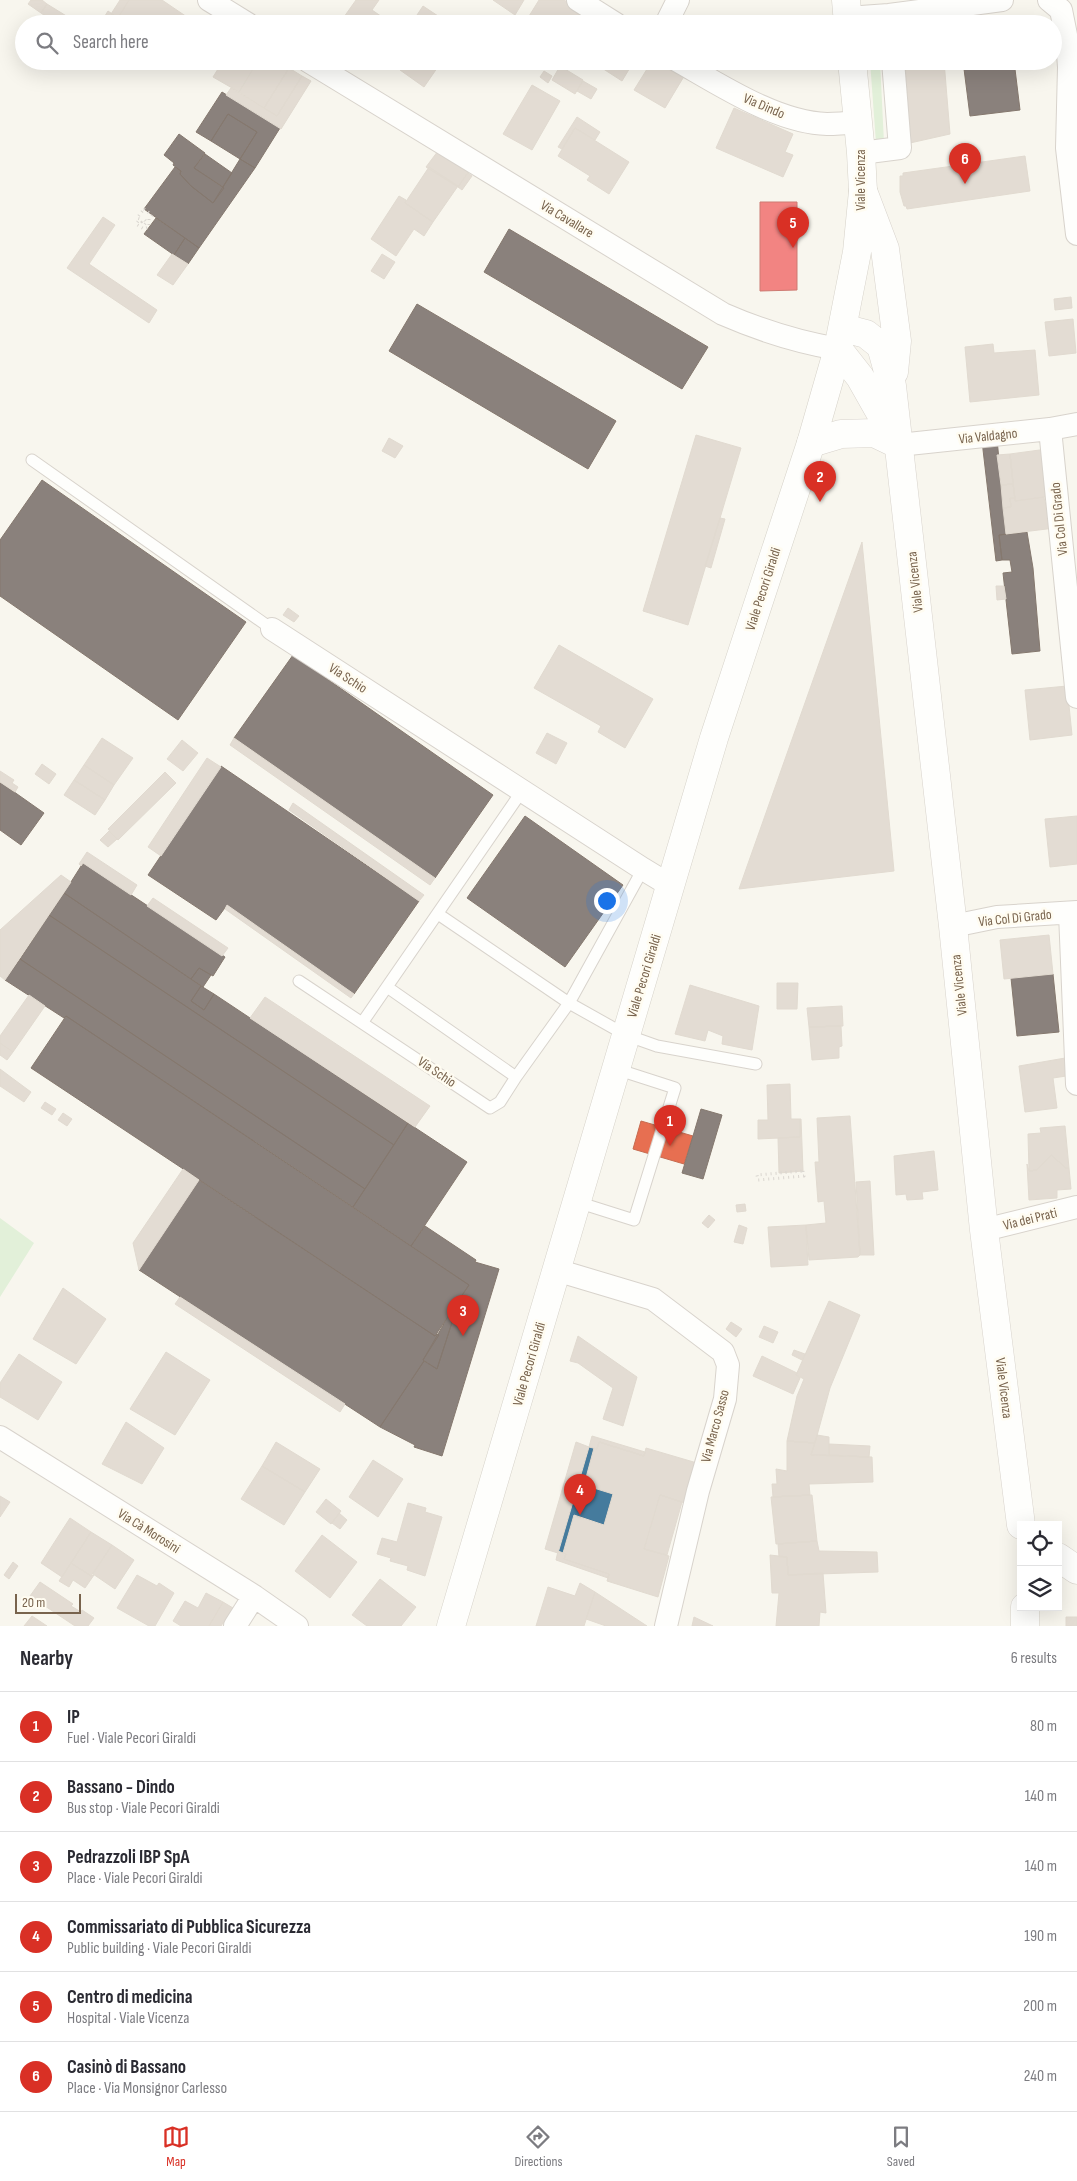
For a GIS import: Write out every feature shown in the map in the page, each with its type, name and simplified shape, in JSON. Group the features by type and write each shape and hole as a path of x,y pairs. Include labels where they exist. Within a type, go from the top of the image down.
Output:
{"street":[{"path":"209,0 233,15"},
{"path":"578,0 602,15"},
{"path":"670,15 678,0"},
{"path":"847,14 889,13 1002,0"},
{"path":"1049,0 1061,10 1062,15"},
{"path":"1062,16 1069,67 1067,148 1077,234"},
{"name":"Via Cavallare","path":"323,70 723,314 768,333 809,344 841,339"},
{"name":"Via Dindo","path":"694,70 744,98 789,117 826,124 858,122"},
{"name":"Viale Vicenza","path":"841,339 858,252 863,191 853,70"},
{"path":"861,153 900,148 894,70"},
{"path":"863,191 886,249 898,341 892,386"},
{"path":"892,386 880,346 866,334 841,339 860,377 899,445"},
{"name":"Viale Pecori Giraldi","path":"451,1626 575,1201 714,738 812,443 841,339"},
{"name":"Viale Vicenza","path":"892,386 953,926 984,1230 1020,1521"},
{"name":"Via Valdagno","path":"899,445 1050,429 1077,424"},
{"name":"Via Col Di Grado","path":"1050,429 1077,697"},
{"path":"812,443 842,434 874,433 899,445"},
{"name":"Via Schio","path":"272,629 671,886"},
{"path":"1073,912 1077,1084"},
{"name":"Via Col Di Grado","path":"953,926 997,917 1073,912"},
{"name":"Via dei Prati","path":"984,1230 1077,1208"},
{"name":"Via Marco Sasso","path":"556,1270 653,1299 723,1352 728,1364 725,1398 698,1491 666,1626"},
{"name":"Via Cà Morosini","path":"0,1437 254,1596 297,1626"},
{"path":"1062,1560 1077,1570"},
{"path":"235,1626 254,1596"},
{"path":"1025,1611 1025,1626"}],"lane":[{"name":"Via Schio","path":"32,460 272,629"},
{"path":"362,1023 522,791"},
{"path":"387,986 516,1077 569,1003 643,869"},
{"path":"438,914 569,1003 626,1035 657,1046 756,1064"},
{"name":"Via Schio","path":"299,981 490,1108 500,1102 516,1077"},
{"path":"575,1201 634,1220 675,1088 616,1069"}],"path":[{"path":"144,209 152,215 149,219 150,225 146,229 136,224 141,220 137,218 144,209"},
{"path":"803,1172 804,1176 758,1180 757,1175 803,1172"}],"green space":[{"path":"871,70 880,70 884,143 876,143"},
{"path":"0,1218 34,1243 0,1297"}],"building: Shops":[{"path":"641,1121 693,1136 684,1164 633,1149"}],"building: Health":[{"path":"760,202 797,202 797,290 760,291"}],"building: Public":[{"path":"589,1447 594,1448 584,1485 613,1494 604,1525 574,1515 563,1553 558,1551"}],"building: Industry":[{"path":"964,70 1015,70 1020,110 970,116"},
{"path":"222,92 280,128 255,168 240,159 257,132 228,114 211,141 196,132"},
{"path":"228,114 257,132 240,159 211,141"},
{"path":"179,134 205,153 194,168 224,188 213,203 191,186 180,174 181,171 164,155"},
{"path":"205,154 232,173 223,187 194,168"},
{"path":"240,159 255,168 199,248 144,209 175,167 181,171 180,174 191,186 213,203"},
{"path":"156,218 185,238 174,255 144,234"},
{"path":"509,229 708,347 682,389 484,272"},
{"path":"185,238 199,248 188,264 174,255"},
{"path":"417,304 616,421 588,469 389,351"},
{"path":"997,439 1006,534 999,535 1002,560 996,561 982,441"},
{"path":"42,480 246,622 178,720 0,596 0,540"},
{"path":"1027,532 1033,568 1040,651 1012,654 1003,573 1012,572 1010,560 1002,560 999,535"},
{"path":"293,655 493,795 435,878 234,738"},
{"path":"221,766 419,901 354,994 227,905 216,920 148,875"},
{"path":"0,782 44,813 21,845 0,830"},
{"path":"525,816 623,885 565,967 467,898"},
{"path":"83,863 225,957 213,976 199,968 191,979 64,893"},
{"path":"64,893 201,986 191,1001 204,1010 214,994 408,1123 394,1145 49,915"},
{"path":"49,915 394,1145 365,1189 20,959"},
{"path":"20,959 365,1189 353,1207 66,1016 64,1018 5,980"},
{"path":"199,968 211,975 203,987 191,979"},
{"path":"1053,974 1059,1032 1017,1036 1011,978"},
{"path":"201,986 214,994 204,1010 191,1001"},
{"path":"66,1016 469,1285 435,1336 31,1068"},
{"path":"701,1109 722,1115 703,1179 682,1173"},
{"path":"408,1123 467,1162 411,1246 353,1207"},
{"path":"199,1180 435,1336 439,1335 380,1427 139,1270"},
{"path":"425,1226 476,1260 475,1262 499,1269 442,1456 414,1447 415,1445 380,1427 424,1361 437,1369 456,1310 453,1308 469,1285 411,1246"},
{"path":"453,1308 456,1310 437,1369 423,1360"}],"building: Other":[{"path":"31,0 42,0 47,4 41,13 28,4"},
{"path":"120,0 129,0 120,15 111,14"},
{"path":"129,0 162,0 184,15 120,15"},
{"path":"356,0 379,0 372,10 379,15 345,15"},
{"path":"493,0 524,0 515,15"},
{"path":"539,0 564,0 587,15 530,15"},
{"path":"47,4 65,15 44,15 41,13"},
{"path":"423,6 436,15 417,15"},
{"path":"108,11 114,15 106,15"},
{"path":"217,70 252,70 239,92 213,77"},
{"path":"252,70 288,70 264,108 239,92"},
{"path":"288,70 292,70 302,76 277,116 264,108"},
{"path":"400,70 436,70 424,87"},
{"path":"558,70 567,70 583,80 575,94 552,80"},
{"path":"605,70 629,70 622,81"},
{"path":"646,70 670,70 683,78 665,108 634,90"},
{"path":"906,70 945,70 950,134 910,143"},
{"path":"544,71 552,76 548,83 540,77"},
{"path":"302,76 311,81 281,129 226,95 231,88 277,116"},
{"path":"583,81 597,89 591,99 577,91"},
{"path":"532,85 560,101 532,150 503,134"},
{"path":"734,108 793,134 785,152 793,155 783,177 716,148"},
{"path":"577,117 600,132 595,140 575,128 562,149 558,147"},
{"path":"575,128 629,162 609,194 587,180 590,176 558,156"},
{"path":"438,151 468,172 458,187 426,167"},
{"path":"1025,156 1030,191 907,209 904,206 900,192 900,176 903,176 903,173"},
{"path":"429,167 458,186 433,222 405,203"},
{"path":"468,173 472,176 462,190 458,187"},
{"path":"399,196 406,200 405,203 433,222 424,236 414,229 396,256 371,239"},
{"path":"103,217 115,225 89,264 157,310 149,323 67,268"},
{"path":"172,254 188,264 173,285 157,275"},
{"path":"382,254 395,262 384,279 371,271"},
{"path":"1071,297 1072,308 1055,310 1054,299"},
{"path":"1073,319 1076,353 1049,356 1045,322"},
{"path":"993,344 994,353 1035,350 1039,395 970,402 965,347"},
{"path":"696,435 741,448 688,625 643,611"},
{"path":"389,438 403,446 395,458 382,451"},
{"path":"1047,449 1052,496 1015,501 1010,454"},
{"path":"1010,454 1013,484 1001,485 997,455"},
{"path":"1013,484 1015,498 1010,498 1011,507 1003,508 1001,485"},
{"path":"1044,497 1045,503 1052,502 1055,528 1006,534 1003,508 1011,507 1010,498 1015,498 1015,501"},
{"path":"720,518 725,519 711,568 705,566"},
{"path":"862,542 894,871 739,889"},
{"path":"996,586 1004,586 1006,599 997,600"},
{"path":"288,608 299,616 294,622 283,615"},
{"path":"559,645 653,699 625,748 598,732 601,726 534,688"},
{"path":"1067,686 1072,735 1030,740 1025,690"},
{"path":"547,733 567,743 556,764 536,753"},
{"path":"102,738 133,758 114,785 84,765"},
{"path":"234,738 435,878 430,885 230,745"},
{"path":"182,740 198,753 183,771 167,759"},
{"path":"207,758 221,767 161,856 148,847"},
{"path":"42,764 56,774 49,784 35,774"},
{"path":"84,765 114,785 105,800 74,780"},
{"path":"0,771 14,780 12,783 18,787 15,792 0,782"},
{"path":"165,772 176,783 118,840 108,829"},
{"path":"74,780 105,800 95,815 64,795"},
{"path":"293,803 424,895 419,901 289,810"},
{"path":"1077,816 1077,864 1050,867 1045,819"},
{"path":"109,831 117,839 108,847 100,840"},
{"path":"87,852 137,885 131,895 83,863 81,866 79,864"},
{"path":"61,875 71,882 5,980 0,976 0,930"},
{"path":"153,898 228,948 222,956 147,906"},
{"path":"227,905 354,994 351,998 225,909"},
{"path":"1049,935 1053,974 1004,979 1000,940"},
{"path":"777,983 798,983 797,1009 777,1009"},
{"path":"690,985 759,1006 752,1050 722,1044 723,1036 708,1030 705,1041 675,1034"},
{"path":"29,995 45,1006 13,1052 0,1043 0,1036"},
{"path":"265,997 430,1106 415,1127 250,1018"},
{"path":"842,1006 843,1026 809,1027 807,1008"},
{"path":"841,1026 842,1046 839,1047 839,1058 812,1060 809,1027"},
{"path":"0,1043 13,1052 7,1060 0,1055"},
{"path":"1071,1057 1073,1075 1053,1078 1057,1108 1025,1112 1019,1066"},
{"path":"0,1069 31,1092 24,1102 0,1086"},
{"path":"790,1084 791,1119 800,1119 800,1137 758,1139 758,1120 768,1120 767,1085"},
{"path":"45,1102 56,1109 52,1115 41,1108"},
{"path":"63,1113 72,1119 67,1126 58,1120"},
{"path":"850,1116 860,1255 858,1257 809,1260 806,1225 826,1223 824,1201 818,1202 815,1162 819,1162 817,1118"},
{"path":"800,1119 803,1171 779,1173 778,1138 800,1137"},
{"path":"1065,1126 1069,1168 1066,1168 1051,1155 1037,1170 1029,1171 1028,1134 1041,1133 1040,1128"},
{"path":"934,1151 938,1190 922,1192 923,1199 907,1200 906,1194 896,1195 894,1156"},
{"path":"1051,1155 1066,1168 1069,1168 1071,1189 1057,1190 1057,1198 1029,1200 1027,1164 1029,1171 1037,1170"},
{"path":"183,1169 199,1180 139,1270 133,1243"},
{"path":"870,1181 874,1255 860,1255 856,1182"},
{"path":"745,1204 746,1211 737,1212 736,1205"},
{"path":"709,1215 715,1220 708,1228 702,1223"},
{"path":"739,1225 747,1228 743,1244 734,1242"},
{"path":"806,1225 808,1265 771,1267 768,1227"},
{"path":"63,1288 106,1319 76,1364 33,1339"},
{"path":"180,1297 345,1404 340,1412 175,1304"},
{"path":"829,1301 860,1315 830,1388 815,1443 787,1441 797,1396 804,1379 796,1375"},
{"path":"731,1322 742,1329 736,1337 726,1329"},
{"path":"764,1326 778,1332 773,1343 759,1337"},
{"path":"578,1336 637,1377 623,1426 603,1419 613,1388 578,1363 570,1361"},
{"path":"794,1350 805,1354 802,1360 792,1355"},
{"path":"166,1352 210,1380 175,1435 130,1409"},
{"path":"19,1354 62,1382 38,1420 0,1397 0,1383"},
{"path":"762,1356 797,1373 796,1375 800,1378 793,1394 753,1376"},
{"path":"126,1422 164,1448 142,1484 102,1464"},
{"path":"817,1435 829,1437 829,1455 811,1455"},
{"path":"592,1436 645,1452 644,1456 599,1442 597,1449 589,1447"},
{"path":"787,1441 815,1443 811,1455 872,1457 873,1482 809,1484 810,1495 773,1497 772,1484 777,1484 776,1469 787,1471"},
{"path":"276,1442 320,1469 305,1492 262,1466"},
{"path":"576,1442 589,1447 558,1553 545,1549"},
{"path":"599,1442 644,1456 646,1448 697,1463 685,1503 660,1495 644,1549 669,1556 658,1597 607,1581 609,1574 564,1559 566,1554 563,1553 574,1515 604,1525 613,1494 584,1485 594,1448 597,1449"},
{"path":"829,1444 870,1446 869,1457 829,1455"},
{"path":"373,1460 403,1479 378,1517 349,1497"},
{"path":"262,1466 305,1492 284,1525 241,1499"},
{"path":"660,1495 682,1502 667,1555 644,1549"},
{"path":"812,1495 817,1541 776,1544 771,1497"},
{"path":"0,1496 10,1502 0,1517"},
{"path":"326,1499 341,1511 331,1524 316,1512"},
{"path":"408,1503 426,1508 425,1512 442,1517 425,1576 407,1570 408,1566 390,1561 391,1558 377,1554 382,1538 397,1542"},
{"path":"339,1513 347,1520 340,1529 332,1523"},
{"path":"70,1518 91,1532 62,1577 41,1563"},
{"path":"91,1532 112,1545 91,1576 71,1563"},
{"path":"322,1535 357,1562 330,1598 295,1571"},
{"path":"817,1541 819,1551 877,1552 878,1572 788,1575 787,1557 779,1557 778,1544"},
{"path":"112,1545 134,1560 115,1589 93,1574"},
{"path":"558,1551 566,1554 564,1559 609,1574 608,1578 556,1560"},
{"path":"770,1555 787,1557 788,1575 823,1573 826,1613 820,1612 819,1626 776,1626 779,1593 772,1593"},
{"path":"13,1562 18,1566 9,1579 4,1575"},
{"path":"71,1563 91,1576 94,1575 85,1588 73,1580 69,1587 59,1581"},
{"path":"137,1575 157,1586 159,1583 174,1593 155,1626 149,1626 117,1608"},
{"path":"380,1579 416,1607 401,1626 367,1626 352,1615"},
{"path":"40,1582 73,1604 71,1606 81,1612 82,1610 94,1618 88,1626 75,1626 30,1596"},
{"path":"580,1583 595,1592 584,1626 536,1626 548,1587 575,1596"},
{"path":"595,1592 647,1626 606,1626 586,1619"},
{"path":"206,1593 223,1602 209,1626 181,1626 173,1621 185,1601 198,1608"},
{"path":"223,1602 233,1608 221,1626 209,1626"},
{"path":"32,1616 47,1626 24,1626"},
{"path":"694,1617 713,1626 692,1626"},
{"path":"1066,1617 1077,1617 1077,1626 1066,1626"}],"place":[{"name":"Casinò di Bassano","path":"965,184"},
{"name":"Centro di medicina","path":"793,248"},
{"name":"Bassano - Dindo","path":"820,502"},
{"name":"IP","path":"670,1146"},
{"name":"Pedrazzoli IBP SpA","path":"463,1336"},
{"name":"Commissariato di Pubblica Sicurezza","path":"580,1515"}]}
